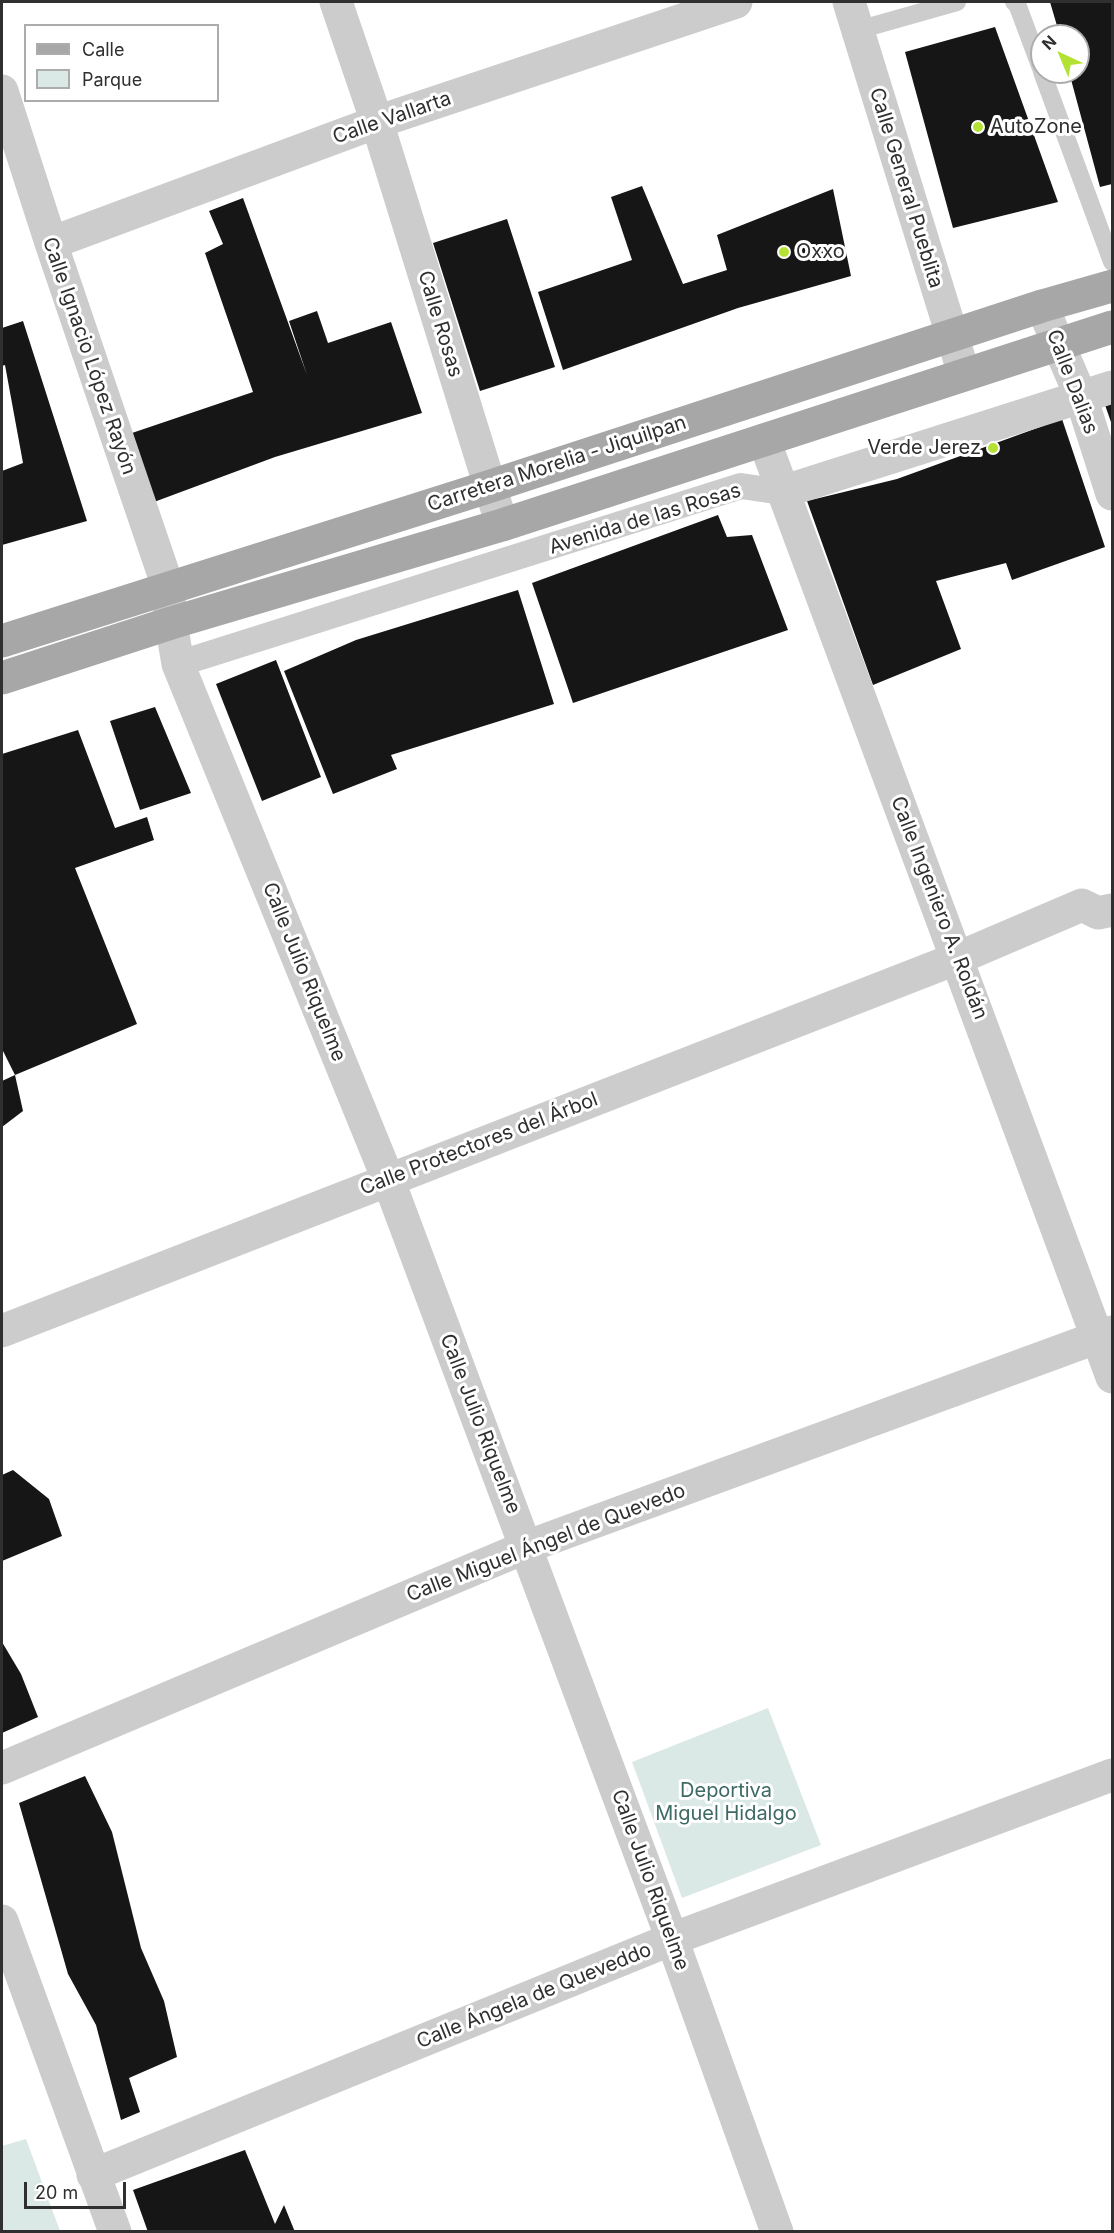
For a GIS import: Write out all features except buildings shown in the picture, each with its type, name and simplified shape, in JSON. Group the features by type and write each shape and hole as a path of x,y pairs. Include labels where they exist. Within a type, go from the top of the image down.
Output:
{"main road":[{"name":"Carretera Morelia - Jiquilpan","path":"2,641 491,486 1042,306 1113,286"},
{"name":"Carretera Morelia - Jiquilpan","path":"2,678 171,623 502,525 1113,327"}],"street":[{"name":"Calle Rosas","path":"336,2 377,122 502,525"},
{"name":"Calle Vallarta","path":"51,243 377,122 736,2"},
{"name":"Calle General Pueblita","path":"854,16 964,374"},
{"name":"Calle Ignacio López Rayón","path":"2,91 168,587 171,623"},
{"name":"Calle Dalias","path":"1042,306 1081,397 1113,494"},
{"name":"Avenida de las Rosas","path":"178,664 741,486 782,492 1113,387"},
{"name":"Calle Ingeniero A. Roldán","path":"764,440 958,958 1105,1334 1113,1377"},
{"name":"Calle Julio Riquelme","path":"171,623 178,664 388,1179 672,1939 777,2232"},
{"name":"Calle Protectores del Árbol","path":"2,1331 958,958 1082,905 1098,913 1113,910"},
{"name":"Calle Miguel Ángel de Quevedo","path":"2,1768 526,1547 1105,1334"},
{"name":"Calle Ángela de Queveddo","path":"93,2175 672,1939 1113,1775"},
{"path":"2,1921 115,2232"}],"lane":[{"path":"854,16 957,2"},
{"path":"1014,2 1017,4 1030,39"},
{"path":"1046,84 1113,262"}],"green space":[{"name":"Deportiva Miguel Hidalgo","path":"768,1708 821,1845 682,1898 632,1762"},
{"path":"26,2139 60,2231 2,2231 2,2146"}],"place":[{"name":"AutoZone","path":"978,127"},
{"name":"Oxxo","path":"784,252"},
{"name":"Verde Jerez","path":"993,448"}]}
